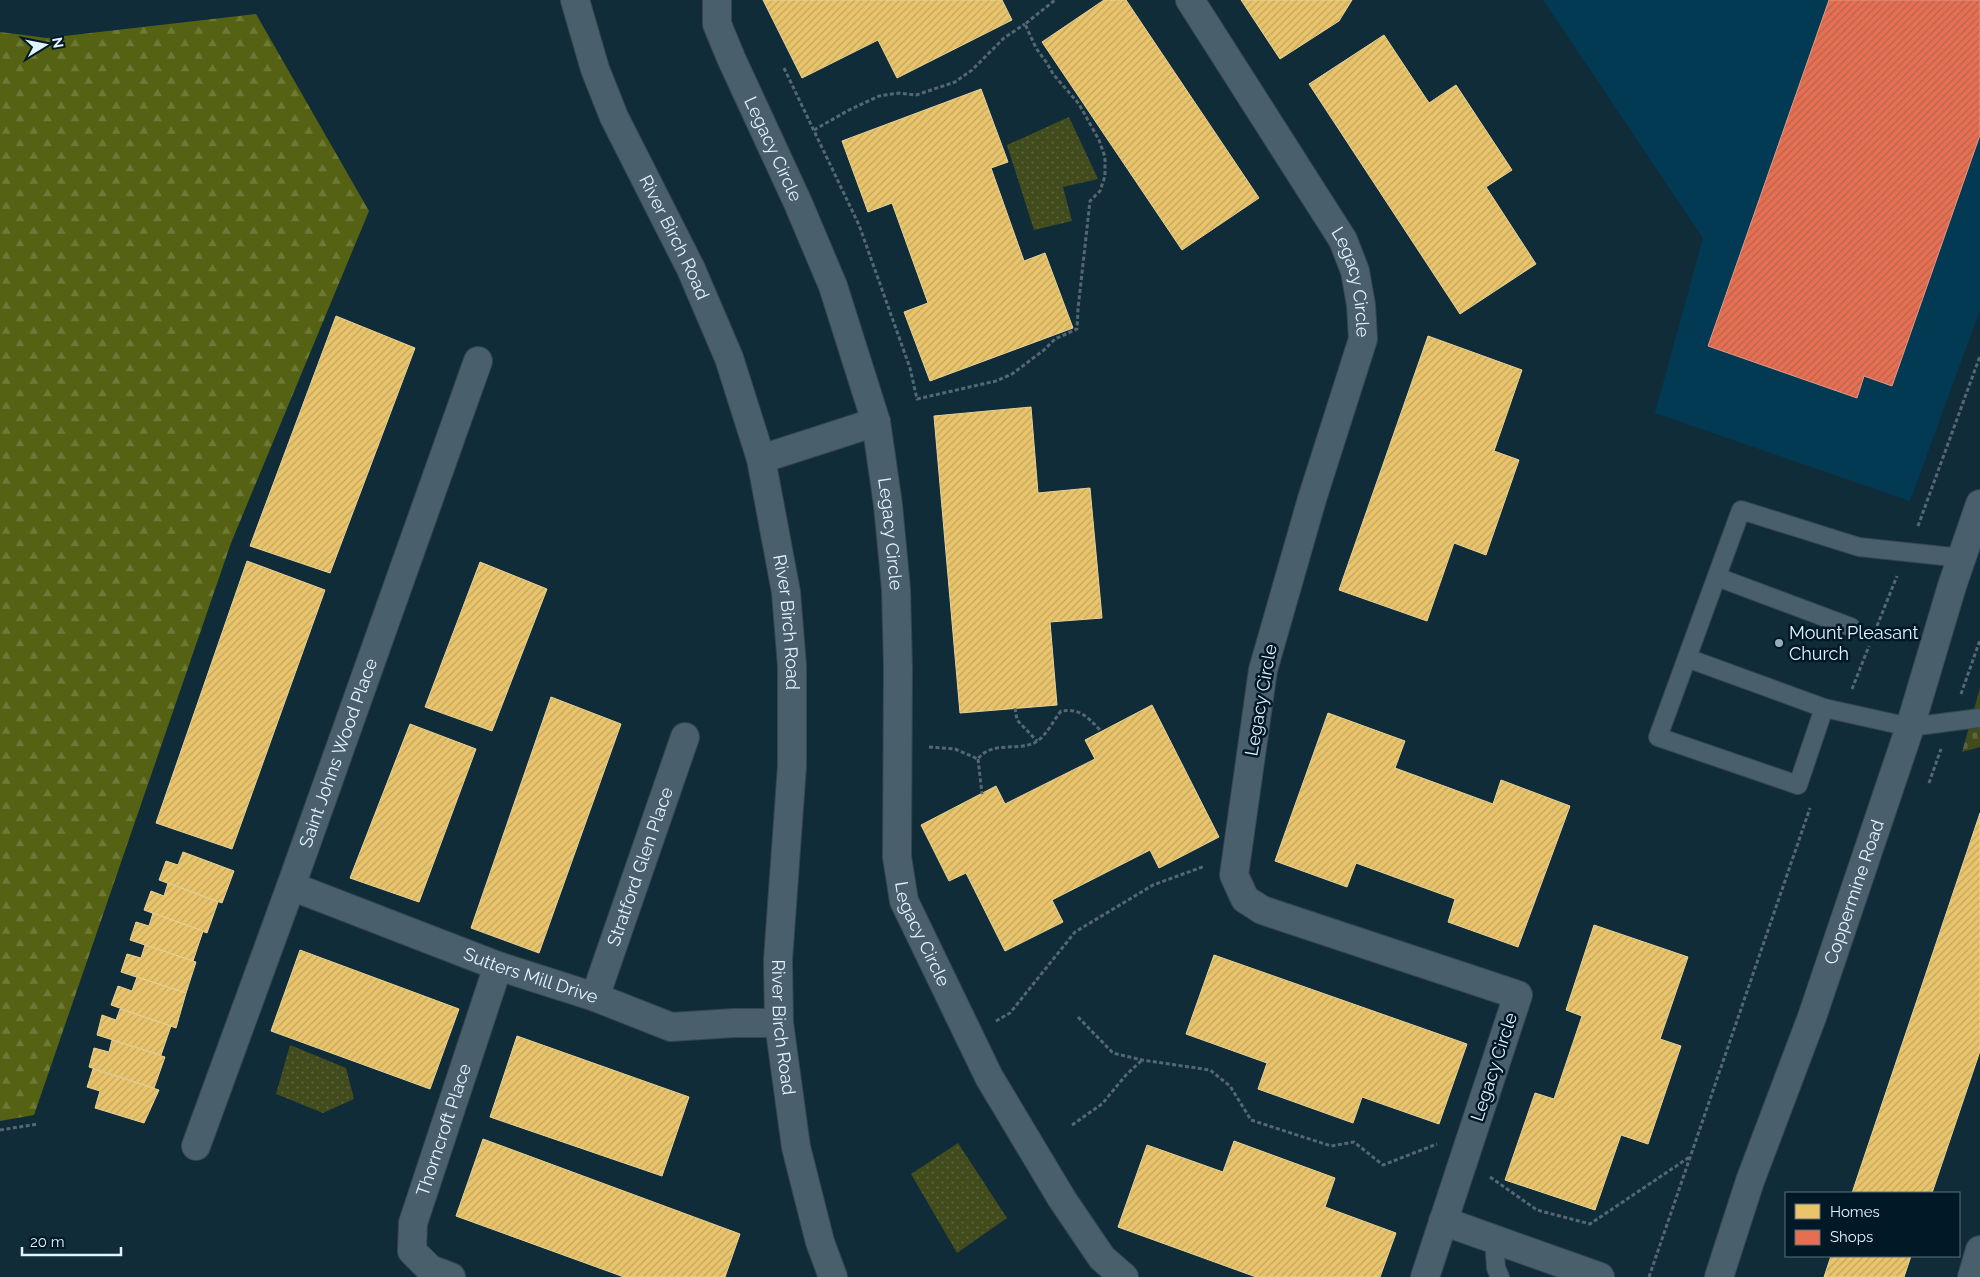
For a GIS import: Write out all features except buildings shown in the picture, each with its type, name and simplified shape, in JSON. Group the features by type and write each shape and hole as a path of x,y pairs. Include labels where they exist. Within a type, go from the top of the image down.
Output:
{"street":[{"name":"River Birch Road","path":"575,0 614,118 691,269 730,358 761,459 786,592 792,666 792,766 778,960 779,1023 796,1147 820,1242 834,1277"},
{"name":"Legacy Circle","path":"717,0 717,24 798,203 833,286 876,422 888,505 896,589 897,857 904,901 989,1077 1062,1199 1102,1258 1124,1277"},
{"name":"Legacy Circle","path":"1190,0 1343,240 1355,271 1361,305 1363,339 1312,499 1263,670 1234,875 1245,899 1262,910 1518,995 1425,1277"},
{"name":"Saint Johns Wood Place","path":"196,1146 291,886 478,361"},
{"path":"761,459 876,422"},
{"name":"Coppermine Road","path":"1719,1277 1750,1182 1812,1017 1910,727 1980,504"},
{"name":"Stratford Glen Place","path":"595,997 685,737"},
{"name":"Sutters Mill Drive","path":"291,886 498,966 595,997 671,1027 734,1023 779,1023"},
{"name":"Thorncroft Place","path":"451,1277 430,1269 412,1251 413,1223 498,966"},
{"path":"1443,1221 1589,1275"},
{"path":"1972,1277 1980,1250"}],"lane":[{"path":"1824,708 1798,785 1658,737 1742,510 1859,547 1962,558"},
{"path":"1717,577 1851,627"},
{"path":"1687,658 1824,708 1910,727 1980,718"},
{"path":"1494,1239 1496,1268 1500,1277"}],"path":[{"path":"814,130 879,96 899,93 916,95 956,82 978,65 1004,38 1055,0"},
{"path":"784,68 859,225 907,360 917,399 975,387 1012,374 1044,350 1055,339 1077,329 1090,201 1100,190 1105,176 1105,157 1099,140 1079,104 1053,74 1047,62 1036,48 1025,24"},
{"path":"1874,632 1924,512 1980,356"},
{"path":"1843,712 1871,641"},
{"path":"1014,708 1017,720 1036,741"},
{"path":"982,794 978,759 984,752 993,749 1028,746 1048,730 1061,711 1077,711 1085,715 1101,731"},
{"path":"898,745 955,749 978,759"},
{"path":"1649,1277 1811,807"},
{"path":"969,1035 1010,1014 1075,932 1153,885 1211,864 1235,870"},
{"path":"1078,1017 1113,1053 1142,1060 1210,1070 1230,1086 1252,1120 1331,1146 1354,1142 1382,1165 1441,1143 1538,1210 1590,1224 1691,1156"},
{"path":"1072,1125 1102,1104 1126,1075 1142,1060"},
{"path":"0,1130 38,1124"}],"shaded area":[{"path":"1543,0 1980,0 1980,310 1910,501 1655,413 1703,238"}],"green space":[{"path":"256,14 369,211 231,543 34,1115 0,1121 0,32 47,38"},
{"path":"1069,117 1098,179 1063,187 1072,221 1034,230 1007,145"},
{"path":"1980,688 1980,747 1962,752"},
{"path":"290,1045 346,1068 354,1099 323,1113 276,1094"},
{"path":"958,1143 1007,1218 957,1253 911,1174"}],"place":[{"name":"Mount Pleasant Church","path":"1779,643"}]}
